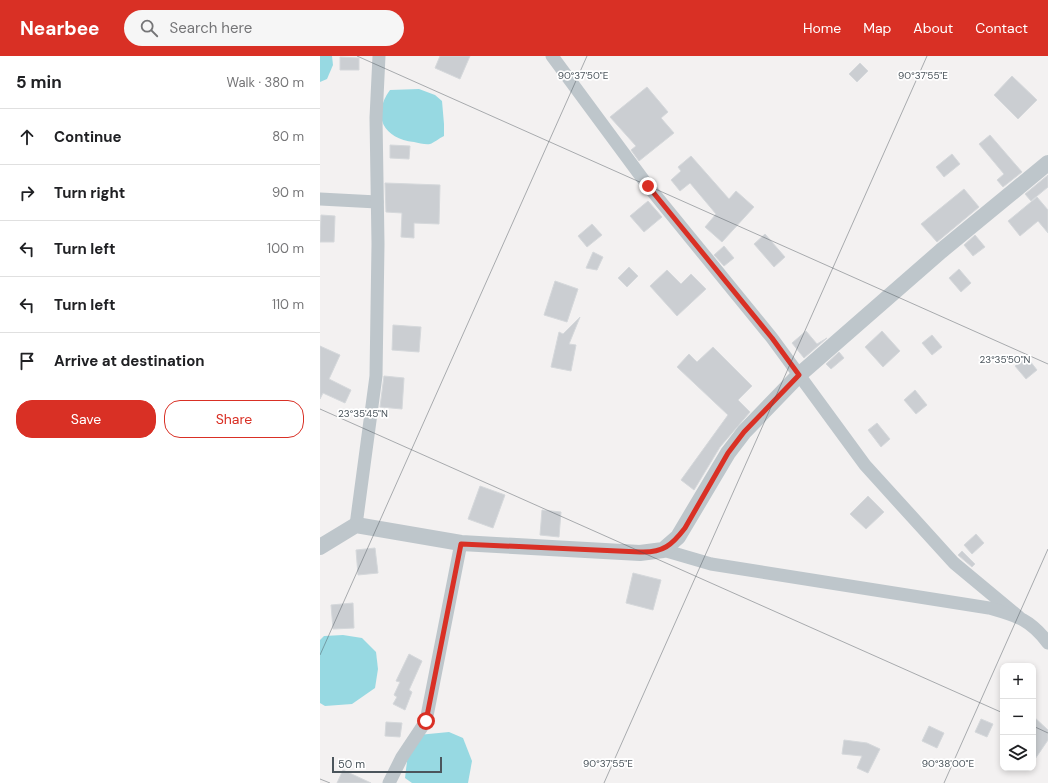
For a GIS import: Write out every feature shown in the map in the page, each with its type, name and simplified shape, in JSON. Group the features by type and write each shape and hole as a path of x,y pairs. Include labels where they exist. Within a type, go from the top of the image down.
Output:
{"street":[{"path":"356,525 376,376 376,118 379,56"},
{"path":"552,56 648,186 772,338 865,465 954,563 1039,631 1048,643"},
{"path":"663,550 678,537 685,528 728,453 744,432 799,375 941,251 1048,162"},
{"path":"320,199 377,202"},
{"path":"320,547 356,525 461,544 645,553 663,550 711,564 989,608 1020,617"},
{"path":"389,783 402,757 426,721 461,544"}],"water":[{"path":"320,56 332,56 333,65 327,79 320,82"},
{"path":"419,89 435,95 442,101 444,136 430,144 422,144 404,140 395,136 388,131 381,117 384,100 390,90"},
{"path":"343,635 362,638 376,652 378,669 375,688 352,704 325,706 320,703 320,640 324,636"},
{"path":"449,732 463,738 472,761 468,783 412,783 405,778 408,753 418,735"}],"building":[{"path":"440,56 470,56 460,79 435,68"},
{"path":"340,57 359,58 359,70 340,70"},
{"path":"860,63 868,71 857,82 849,74"},
{"path":"1012,76 1037,100 1018,119 994,95"},
{"path":"647,87 668,112 661,118 674,133 639,161 631,150 636,146 610,117"},
{"path":"990,135 1022,172 1003,187 997,180 1004,174 979,144"},
{"path":"390,145 410,146 409,159 390,158"},
{"path":"952,154 960,164 944,177 936,167"},
{"path":"691,156 729,199 736,191 754,207 722,242 705,227 716,214 690,183 680,191 671,180 681,171 678,167"},
{"path":"1048,175 1048,187 1031,201 1025,194"},
{"path":"385,183 440,185 439,224 414,223 414,238 401,237 402,213 386,212"},
{"path":"964,189 979,207 937,242 921,224"},
{"path":"1037,197 1048,210 1048,233 1038,221 1020,236 1008,221"},
{"path":"648,201 662,217 644,232 630,216"},
{"path":"321,215 335,216 334,242 320,242"},
{"path":"592,224 602,235 587,247 578,236"},
{"path":"765,234 785,257 774,267 754,244"},
{"path":"975,235 985,247 973,256 964,245"},
{"path":"724,246 734,258 724,266 714,255"},
{"path":"593,252 603,257 597,270 586,268"},
{"path":"629,267 638,276 627,287 618,278"},
{"path":"959,269 971,283 961,292 949,278"},
{"path":"667,270 681,284 691,274 706,289 677,316 650,286"},
{"path":"555,281 578,289 567,322 544,315"},
{"path":"580,317 569,344 576,345 571,371 551,367 559,332 563,334"},
{"path":"393,325 421,327 419,352 392,350"},
{"path":"806,331 817,344 827,338 804,358 792,343"},
{"path":"882,331 900,351 883,367 865,347"},
{"path":"932,335 942,347 932,355 922,343"},
{"path":"320,346 340,355 329,379 351,390 345,403 323,393 320,399"},
{"path":"713,347 752,386 738,400 750,412 720,447 694,490 681,480 728,415 677,367 689,354 697,362"},
{"path":"839,352 844,358 831,369 826,364"},
{"path":"1026,356 1037,370 1026,379 1015,366"},
{"path":"384,376 404,378 402,409 380,407"},
{"path":"915,390 927,405 916,414 904,400"},
{"path":"877,423 890,439 881,447 868,430"},
{"path":"480,486 505,495 493,528 468,519"},
{"path":"868,496 884,512 866,529 850,514"},
{"path":"542,510 561,512 559,537 540,535"},
{"path":"976,534 984,543 972,554 964,545"},
{"path":"375,548 378,573 358,575 356,550"},
{"path":"962,551 975,564 972,567 958,555"},
{"path":"633,573 661,580 653,610 626,603"},
{"path":"353,603 354,628 333,629 331,605"},
{"path":"409,654 422,661 409,690 412,692 405,710 393,704 397,697 394,695 400,682 396,681"},
{"path":"981,719 993,724 987,737 975,732"},
{"path":"1036,719 1048,730 1048,740 1036,758"},
{"path":"386,722 402,723 400,737 385,736"},
{"path":"929,726 944,733 937,748 922,741"},
{"path":"844,740 867,743 880,749 868,773 857,768 862,756 842,754"},
{"path":"343,770 371,783 337,783"}],"route":[{"path":"426,721 461,544 650,553 663,550 678,537 685,528 728,453 744,432 799,375 772,338 648,186"}]}
